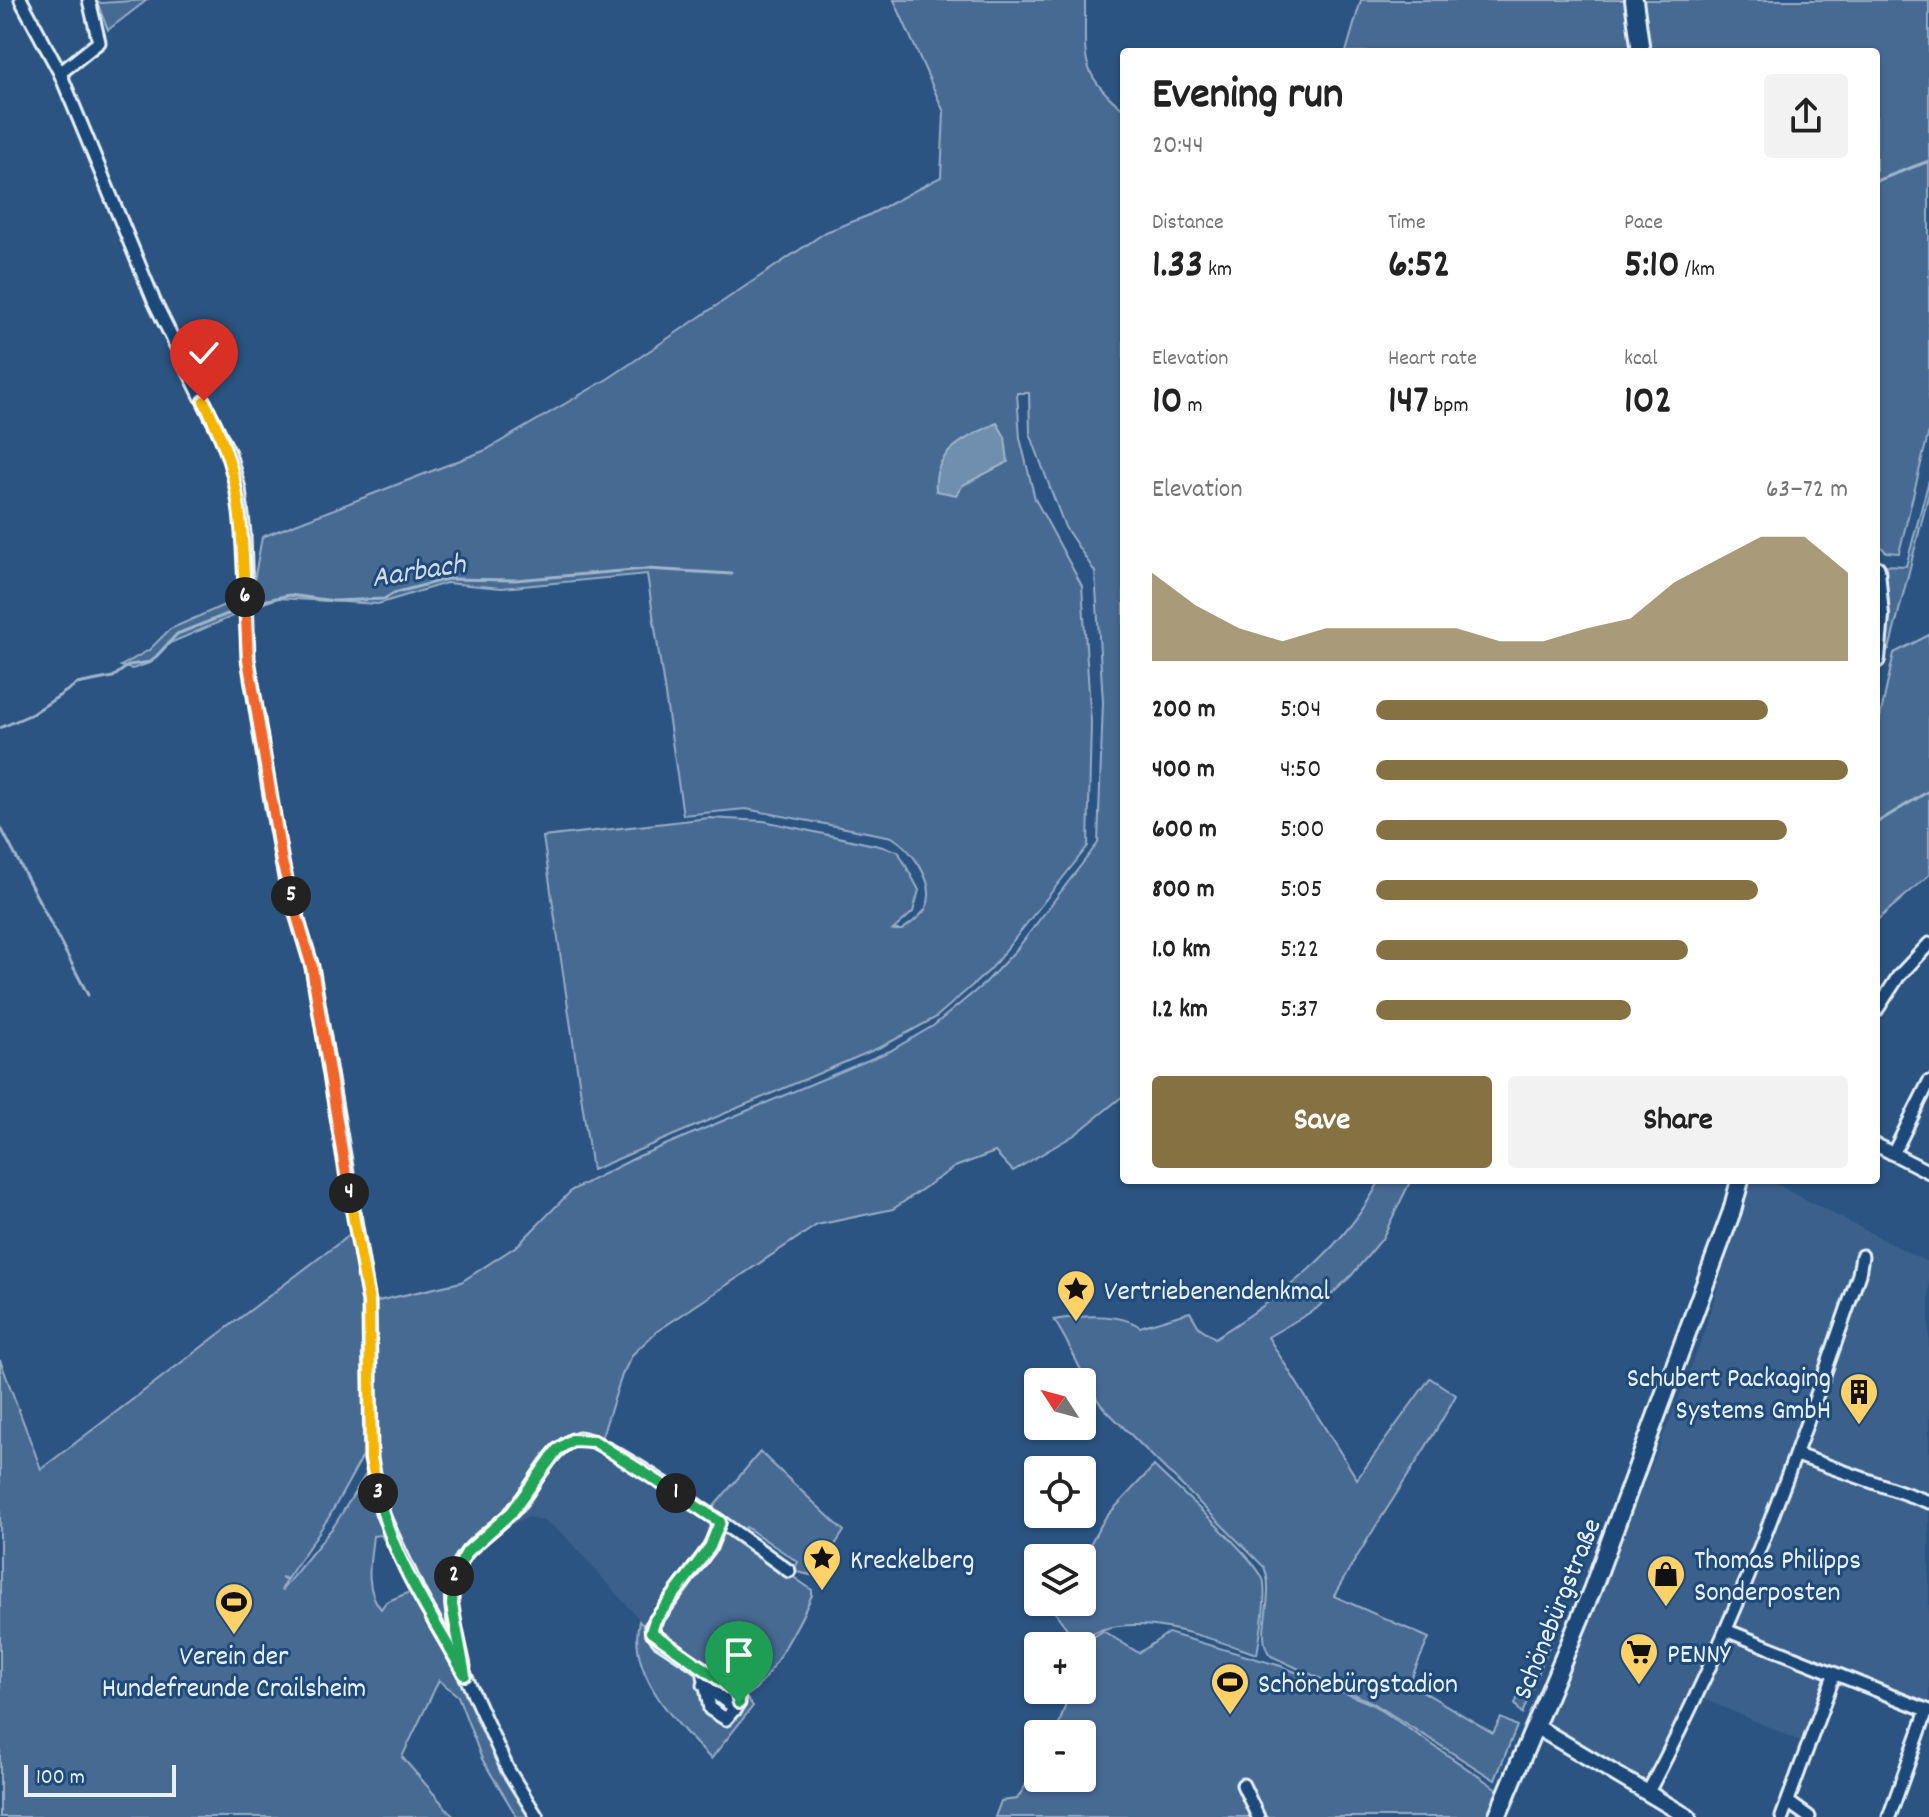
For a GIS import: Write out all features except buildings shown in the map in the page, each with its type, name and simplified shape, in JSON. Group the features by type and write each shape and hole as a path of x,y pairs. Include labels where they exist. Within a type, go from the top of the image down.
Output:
{"main road":[{"path":"1634,0 1640,48"},
{"name":"Schönebürgstraße","path":"1497,1817 1657,1417 1739,1184"}],"street":[{"path":"21,0 60,73 154,301 218,427 239,489 248,659 285,878 312,967 369,1302 371,1459 382,1513 420,1595 465,1675 508,1770 537,1817"},
{"path":"60,73 99,42 89,0"},
{"path":"1880,1005 1898,977 1929,944"},
{"path":"1893,1154 1929,1082"},
{"path":"1880,1147 1929,1172"},
{"path":"1647,1794 1728,1631 1797,1455 1859,1274 1862,1256"},
{"path":"465,1675 452,1605 455,1571 467,1552 520,1503 564,1444 579,1438 594,1441 720,1522 789,1571"},
{"path":"1797,1455 1929,1502"},
{"path":"703,1670 704,1685 715,1715 726,1719 736,1709 740,1699 738,1694 651,1632 655,1620 710,1547 720,1522"},
{"path":"1728,1631 1928,1711 1889,1817"},
{"path":"1782,1817 1834,1675"},
{"path":"1535,1726 1688,1817"},
{"path":"1243,1785 1258,1817"},
{"path":"1788,1802 1809,1817"}],"shaded area":[{"path":"96,0 101,3 147,0 108,30"},
{"path":"894,0 1085,0 1087,62 1098,85 1120,107 1120,1098 1076,1134 1013,1171 995,1152 955,1167 893,1209 817,1225 656,1332 633,1354 622,1375 601,1439 577,1434 559,1441 504,1510 461,1551 450,1568 445,1591 449,1621 474,1693 537,1817 517,1817 482,1759 458,1696 439,1680 402,1757 454,1817 0,1817 0,1360 41,1469 352,1233 361,1299 367,1318 364,1454 329,1517 287,1579 281,1577 286,1580 281,1591 334,1526 366,1474 371,1495 381,1496 376,1465 374,1308 378,1301 461,1282 518,1245 572,1190 639,1156 890,1051 933,1026 985,983 1017,949 1098,843 1103,702 1095,572 1065,527 1049,485 1030,433 1029,393 1017,393 1020,438 1035,499 1082,586 1091,723 1088,846 990,970 935,1018 883,1046 592,1170 543,837 709,818 764,821 898,851 919,890 913,912 893,930 902,930 926,908 928,888 921,868 892,837 746,809 683,815 647,574 502,588 446,583 378,604 278,598 249,608 262,537 486,450 609,378 826,232 867,216 941,177 944,112","holes":["381,1535 412,1591 386,1602 381,1609 370,1584 373,1536"]},
{"path":"1361,0 1929,0 1929,431 1899,553 1886,552 1880,545 1880,48 1347,48"},
{"path":"997,423 1005,437 1008,462 963,485 956,495 936,491 936,477 945,456 963,441"},
{"path":"1929,480 1929,493 1889,650 1882,652 1882,565 1906,566"},
{"path":"240,598 240,613 170,643 150,663 132,669 121,666 149,650 170,629"},
{"path":"1929,635 1929,875 1880,918 1880,718 1894,653"},
{"path":"1378,1184 1409,1184 1382,1239 1351,1276 1316,1309 1268,1337 1357,1479 1430,1378 1456,1395 1334,1596 1429,1638 1409,1683 1493,1733 1501,1718 1517,1726 1495,1780 1373,1703 1271,1656 1264,1638 1268,1591 1264,1567 1102,1406 1096,1396 1096,1368 1080,1368 1054,1320 1110,1317 1140,1327 1190,1312 1199,1327 1215,1338 1286,1289 1348,1228"},
{"path":"1750,1184 1776,1184 1929,1263 1929,1705 1832,1669 1803,1742 1695,1695 1647,1786 1547,1727 1700,1344"},
{"path":"577,1440 597,1446 718,1525 692,1571 647,1628 564,1535 545,1521 529,1517 500,1528 556,1454"},
{"path":"760,1452 844,1531 815,1576 793,1571 798,1562 746,1527 741,1533 710,1511"},
{"path":"1154,1466 1257,1568 1263,1579 1264,1605 1257,1654 1190,1633 1142,1625 1119,1626 1095,1632 1070,1632 1058,1616 1096,1616 1096,1544 1090,1544 1105,1518"},
{"path":"721,1526 812,1590 812,1595 773,1667 763,1681 745,1696 753,1706 711,1759 657,1696 640,1660 637,1641 639,1621 647,1629 655,1629"},
{"path":"1546,1627 1556,1629 1522,1714 1515,1704"},
{"name":"Schönebürgstadion","path":"1103,1631 1139,1653 1168,1633 1281,1666 1374,1705 1500,1791 1489,1817 995,1817 1001,1801 1017,1799 1024,1788 1024,1792 1096,1792 1096,1720 1060,1720 1066,1704 1096,1704 1096,1635"}],"waterway":[{"path":"1880,179 1929,161"},
{"name":"Aarbach","path":"250,604 289,595 334,601 384,599 394,593 447,579 515,580 646,569 732,574"},
{"name":"Aarbach","path":"0,728 32,714 77,684 113,677 129,665 151,662 177,634 243,608"},
{"path":"1880,821 1929,791"},
{"path":"0,826 88,995"}],"place":[{"name":"Vertriebenendenkmal","path":"1076,1323"},
{"name":"Schubert Packaging Systems GmbH","path":"1859,1426"},
{"name":"Kreckelberg","path":"822,1592"},
{"name":"Thomas Philipps Sonderposten","path":"1666,1608"},
{"name":"Verein der Hundefreunde Crailsheim","path":"234,1636"},
{"name":"PENNY","path":"1639,1686"},
{"name":"Schönebürgstadion","path":"1230,1716"}],"route":[{"path":"204,401 229,453 239,489 244,533 248,659 285,878 312,967 369,1302 372,1341 371,1459 382,1513 420,1595 465,1675 452,1605 455,1571 467,1552 520,1503 557,1450 579,1438 594,1441 720,1522 710,1547 689,1579 655,1620 651,1632 658,1640 736,1691 740,1696 739,1703"}]}
